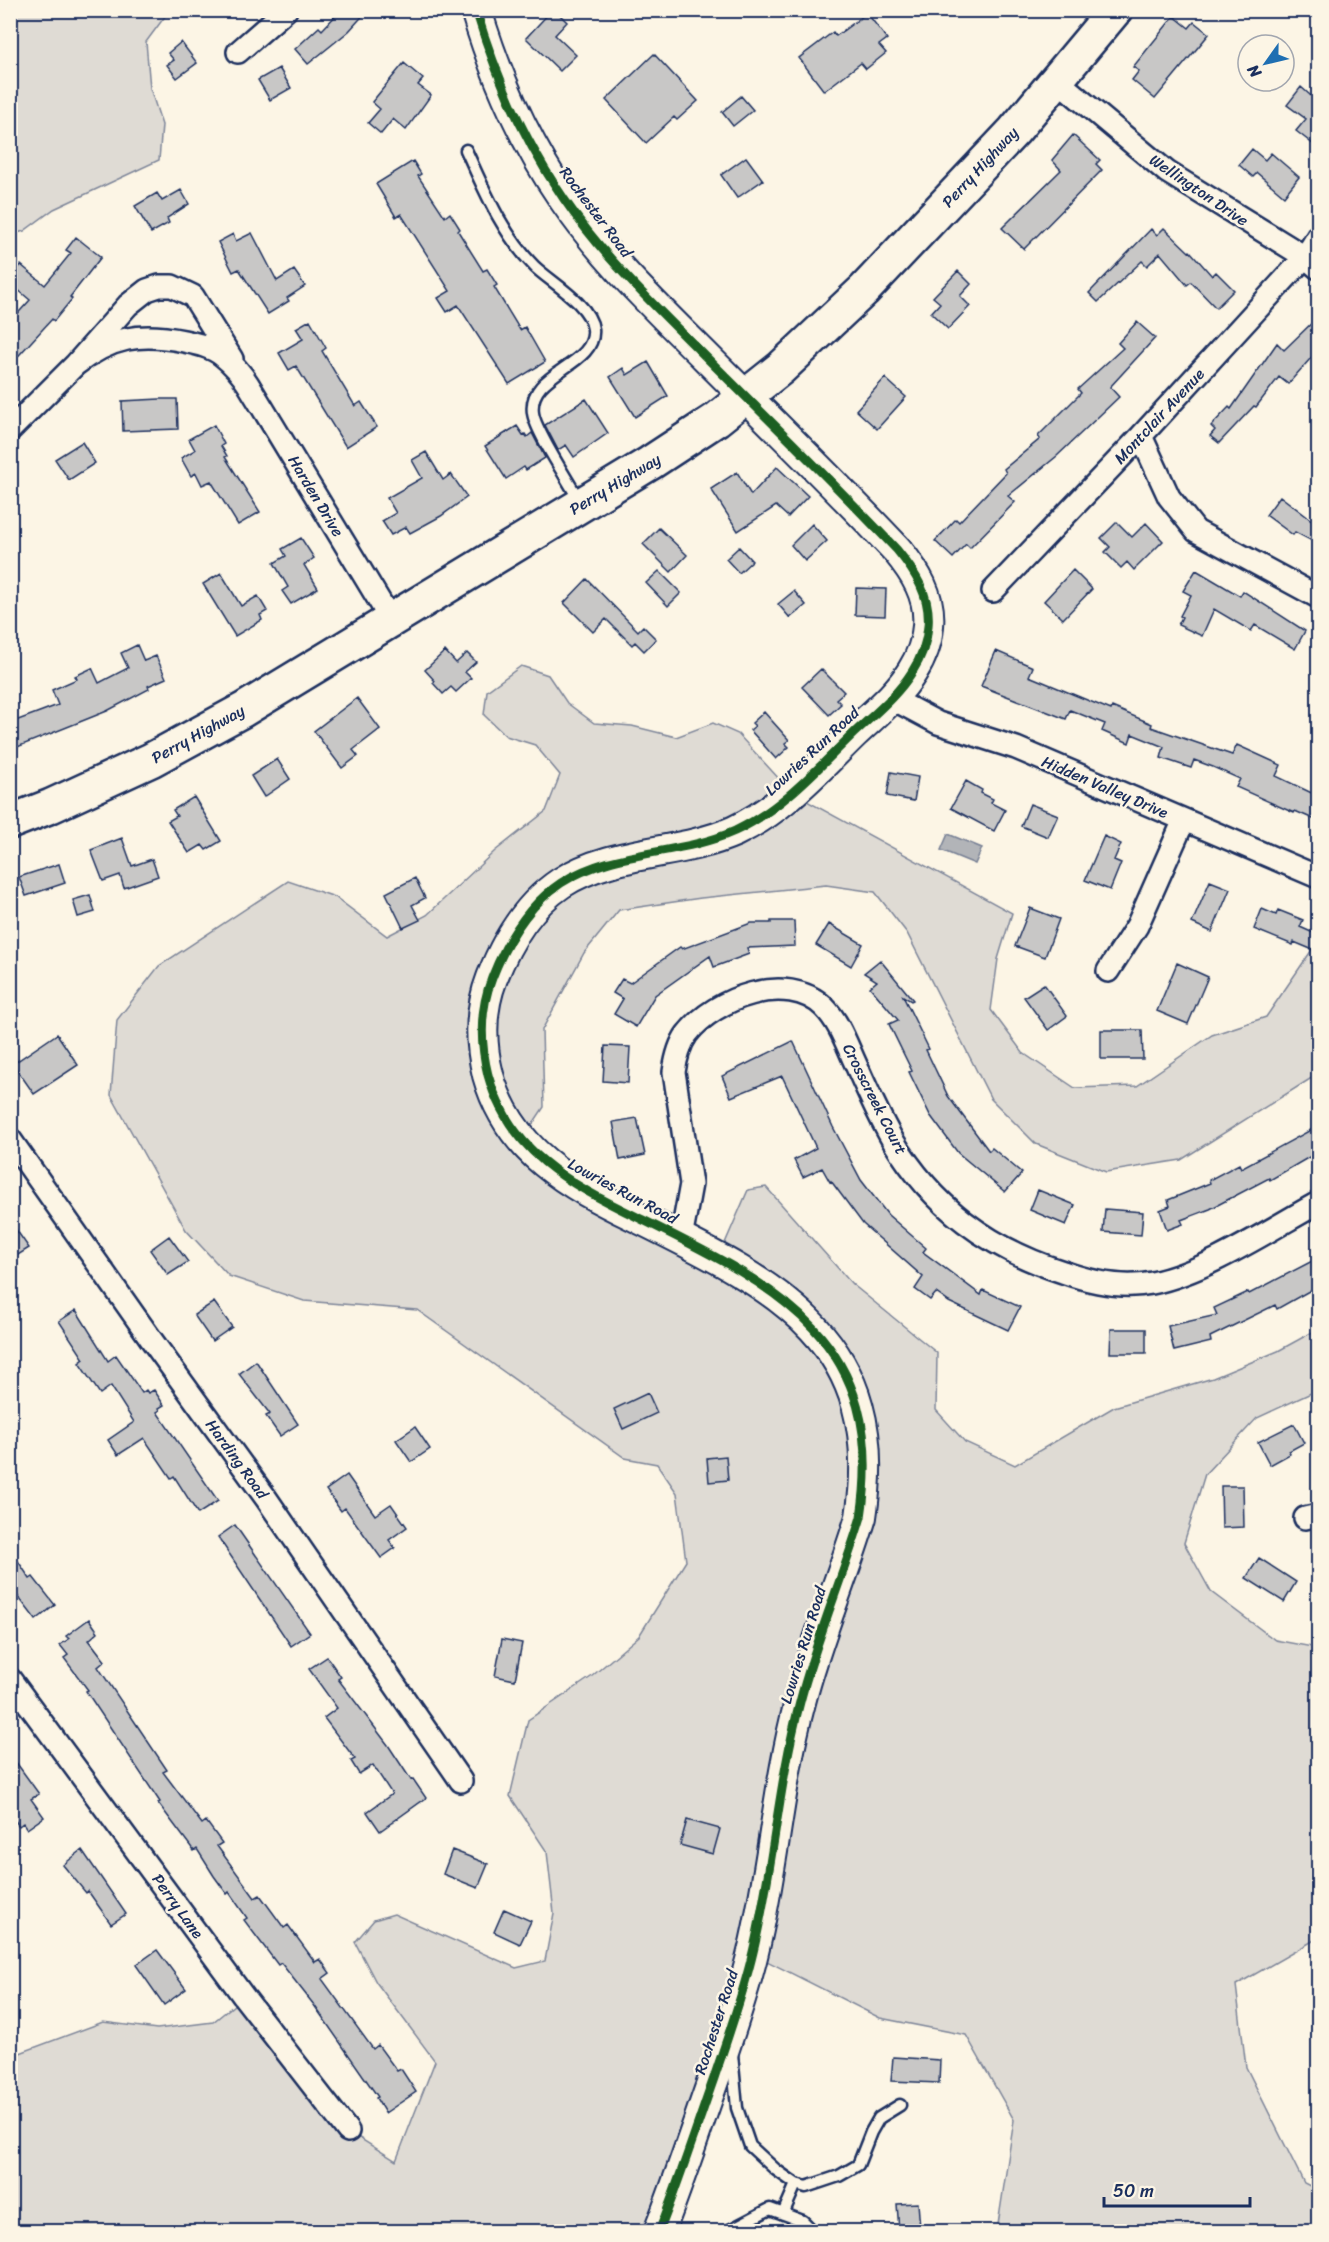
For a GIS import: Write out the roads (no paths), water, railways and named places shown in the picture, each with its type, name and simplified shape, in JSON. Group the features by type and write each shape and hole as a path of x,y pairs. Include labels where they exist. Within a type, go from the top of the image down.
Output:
{"main road":[{"name":"Perry Highway","path":"10,822 51,806 151,760 243,710 684,442 746,396 823,330 864,290 1014,131 1115,10"}],"street":[{"path":"238,52 286,10"},
{"name":"Rochester Road","path":"476,10 492,58 516,116 564,199 603,251 626,276 746,396"},
{"name":"Wellington Drive","path":"1058,81 1167,171 1312,263"},
{"name":"Montclair Avenue","path":"993,591 1141,436 1312,263 1318,236"},
{"name":"Harden Drive","path":"10,430 75,364 137,295 159,286 172,286 183,290 197,301 391,620"},
{"name":"Harden Drive","path":"75,364 100,347 130,337 147,336 165,337 210,348 231,362 240,372"},
{"name":"Lowries Run Road","path":"746,396 891,544 917,577 927,607 926,641 913,671 891,698 792,793 757,819 739,829 700,843 601,864 581,872 549,892 523,919 510,940 491,981 483,1016 483,1050 491,1084 504,1114 512,1127 539,1158 574,1184 718,1257 763,1284 801,1315 829,1348 846,1377 862,1424 865,1448 866,1472 861,1517 810,1665 787,1755 776,1815"},
{"path":"1141,436 1169,497 1196,531 1318,597"},
{"name":"Hidden Valley Drive","path":"891,698 938,723 1016,748 1318,877"},
{"path":"1108,971 1137,926 1184,820"},
{"name":"Crosscreek Court","path":"681,1239 692,1184 674,1072 677,1053 685,1036 697,1022 713,1011 747,996 783,990 812,997 832,1016 892,1139 920,1178 967,1224 994,1243 1022,1258 1096,1281 1123,1285 1151,1283 1193,1269 1318,1203"},
{"name":"Harding Road","path":"10,1139 266,1498 461,1781"},
{"name":"Perry Lane","path":"10,1679 244,1997 348,2131"},
{"name":"Rochester Road","path":"659,2232 730,2030 753,1953 763,1907 776,1815"}],"lane":[{"path":"466,150 493,208 512,241 535,267 578,303 590,320 593,329 590,344 578,358 541,387 533,405 536,423 582,504"},
{"path":"730,2030 736,2108 750,2146 776,2170 796,2184 806,2187 839,2176 858,2165 879,2118 900,2105"},
{"path":"783,2214 796,2184"},
{"path":"726,2232 770,2209 804,2221 814,2232"}]}
